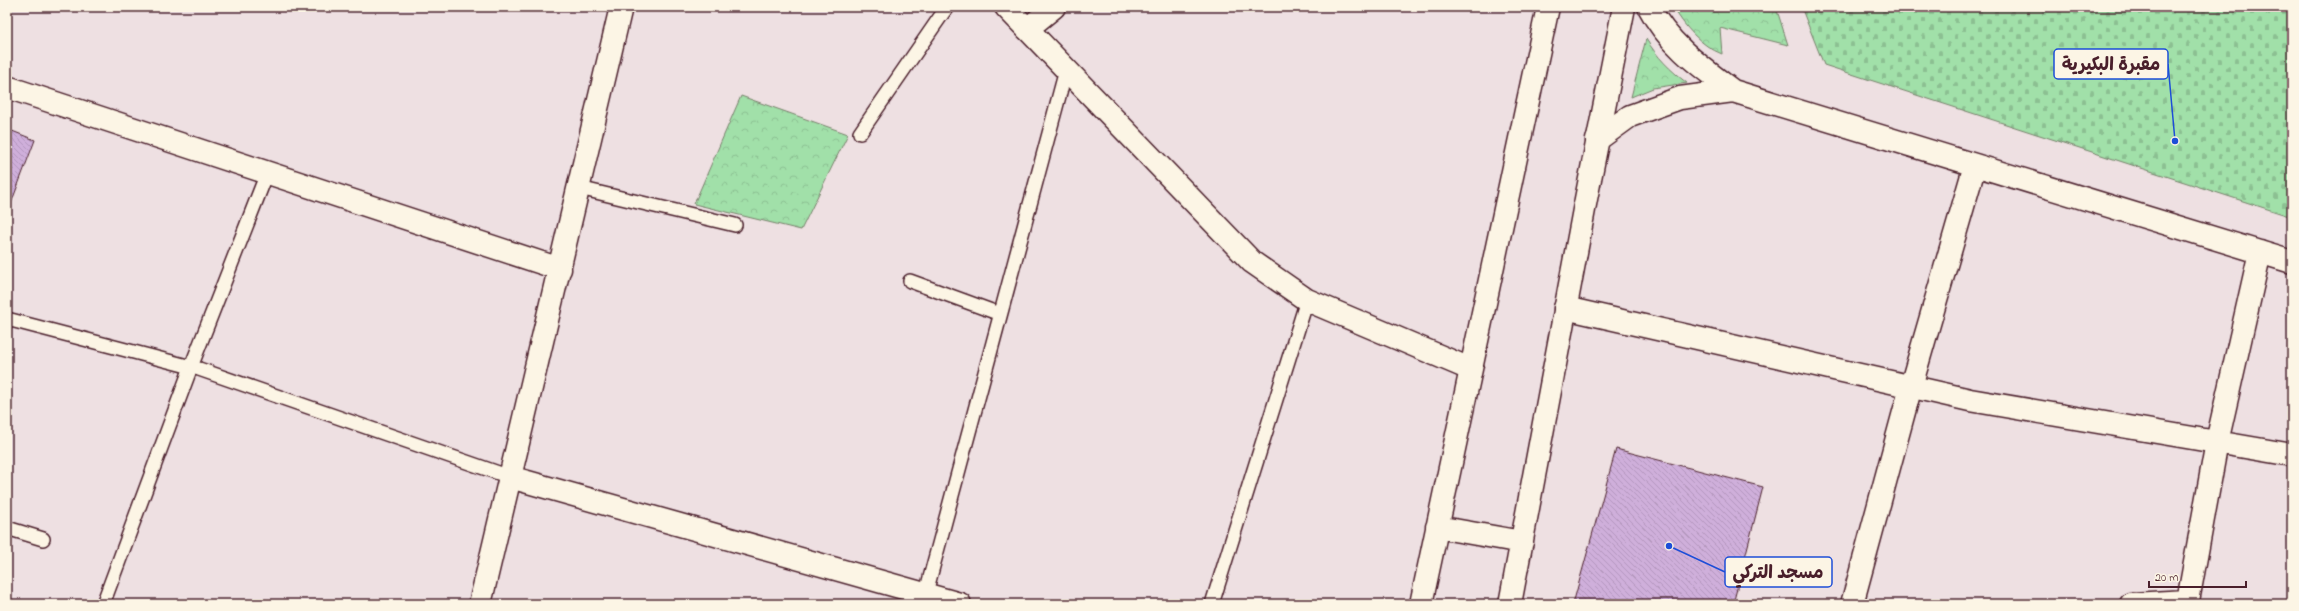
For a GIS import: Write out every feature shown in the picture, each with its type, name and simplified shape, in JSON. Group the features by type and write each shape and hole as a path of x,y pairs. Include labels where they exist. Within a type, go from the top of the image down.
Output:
{"street":[{"path":"480,604 621,7"},
{"path":"1006,7 1252,262 1307,300 1470,368"},
{"path":"1027,30 1054,7"},
{"path":"1421,604 1436,527 1548,7"},
{"path":"1510,604 1597,140 1624,7"},
{"path":"1649,7 1654,17 1683,53 1733,91 2292,262"},
{"path":"7,87 560,270"},
{"path":"1597,140 1630,116 1680,98 1733,91"},
{"path":"1852,604 1911,386 1975,165"},
{"path":"2132,604 2188,601 2217,442 2260,252"},
{"path":"1565,308 1970,400 2292,456"},
{"path":"510,477 924,599 960,604"},
{"path":"1436,527 1522,542"}],"lane":[{"path":"860,134 947,7"},
{"path":"924,599 1066,70"},
{"path":"103,604 191,367 267,173"},
{"path":"579,188 735,226"},
{"path":"910,281 1000,314"},
{"path":"1212,604 1307,300"},
{"path":"7,319 191,367 510,477"},
{"path":"7,528 43,539"}],"green space":[{"path":"1673,7 1776,7 1788,45 1720,28 1722,54 1700,41 1682,21"},
{"path":"1801,7 2292,7 2292,217 1824,65"},
{"path":"1646,39 1664,63 1687,83 1653,88 1631,97"},
{"path":"741,96 848,134 801,230 694,204"}],"building":[{"path":"7,129 35,140 7,214"},
{"path":"1616,449 1763,487 1733,604 1573,604"}],"place":[{"name":"مقبرة البكيرية","path":"2175,141"},
{"name":"مسجد التركي","path":"1669,546"}]}
